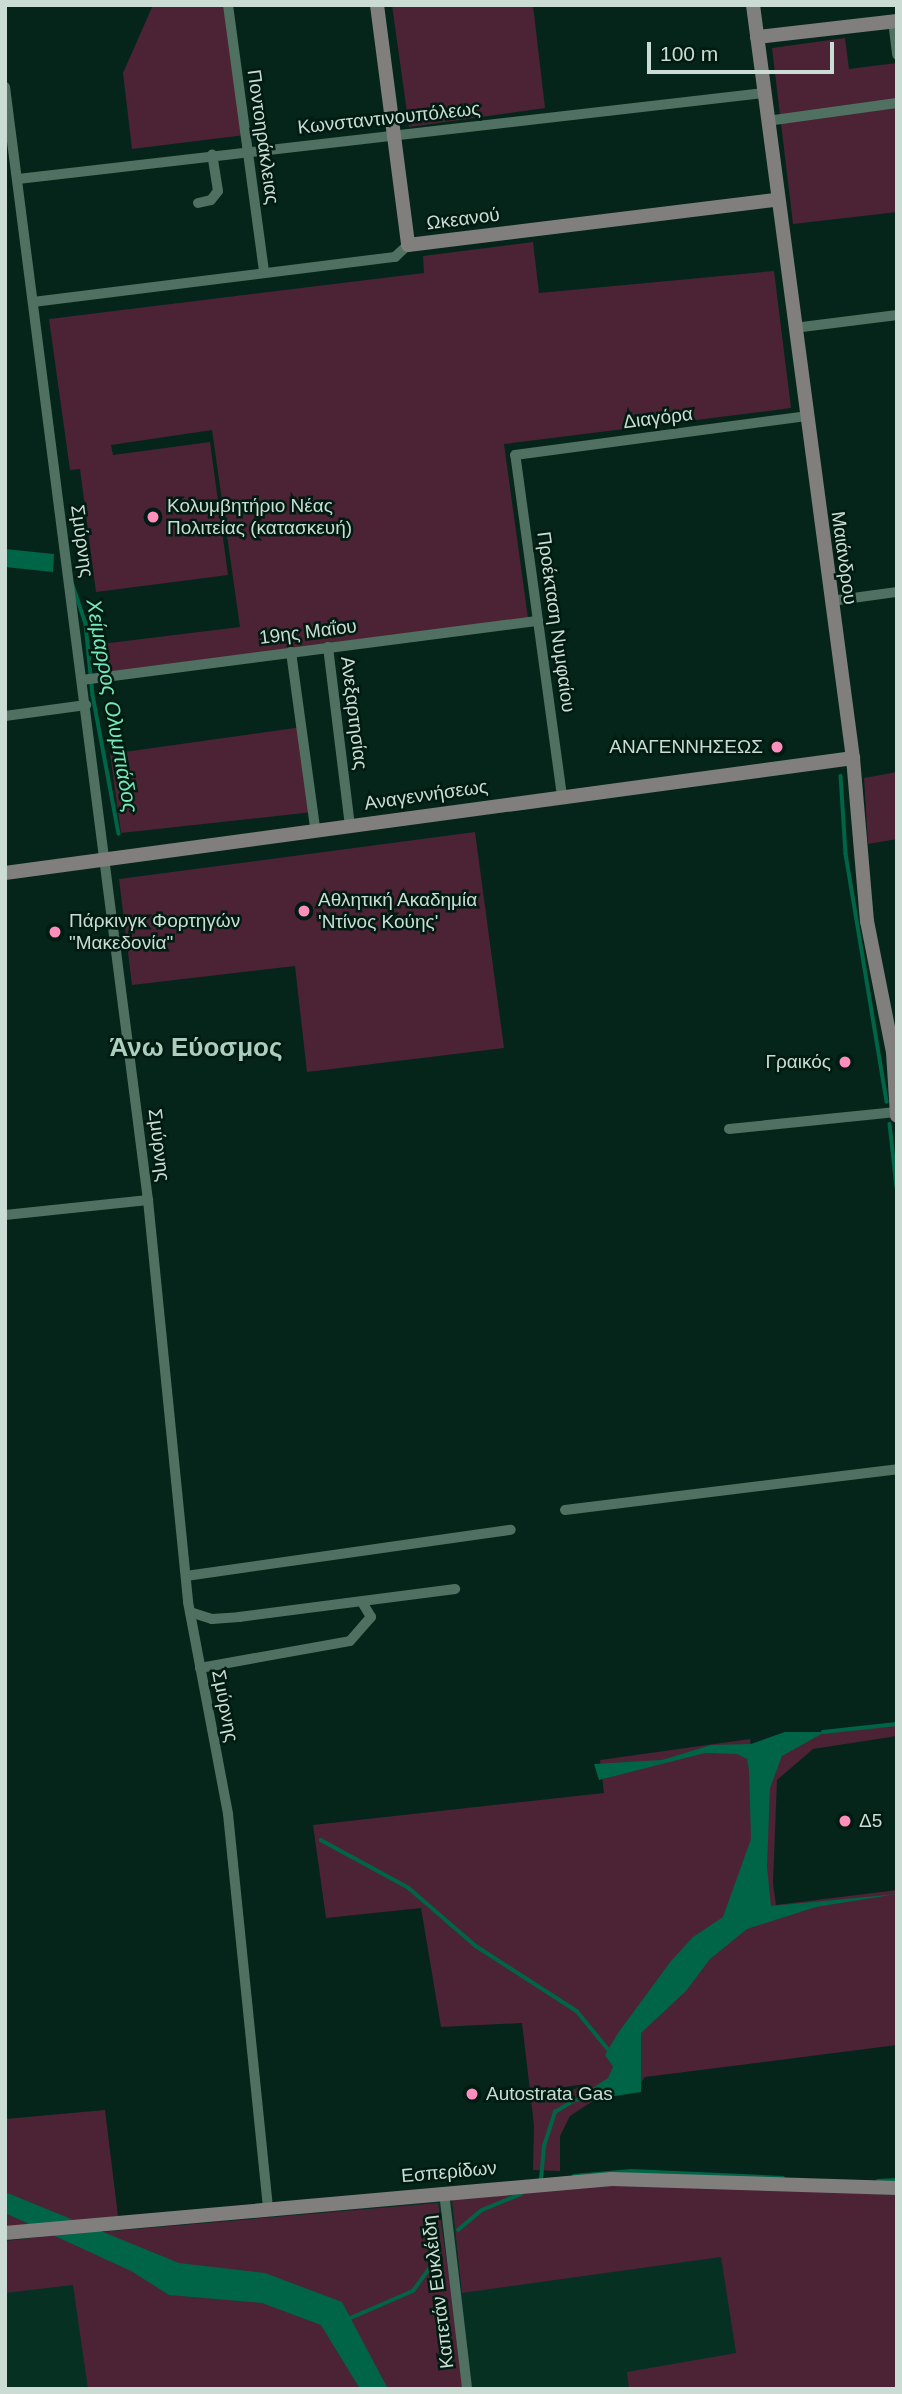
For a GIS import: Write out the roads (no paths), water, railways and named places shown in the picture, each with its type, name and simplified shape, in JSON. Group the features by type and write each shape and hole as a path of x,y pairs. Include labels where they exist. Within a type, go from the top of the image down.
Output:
{"street":[{"name":"Ποντοηράκλειας","path":"228,5 264,274"},
{"path":"377,5 408,245"},
{"name":"Μαιάνδρου","path":"753,5 853,758 862,883 892,1052 897,1114"},
{"path":"757,37 895,21 897,55"},
{"name":"Σμύρνης","path":"5,87 10,158 18,179 107,858 148,1200 190,1612 228,1814 268,2208"},
{"name":"Κωνσταντινουπόλεως","path":"18,179 212,154 764,93"},
{"path":"767,121 897,103"},
{"path":"198,204 211,200 218,191 212,154"},
{"name":"Ωκεανού","path":"33,302 395,257 408,245 777,200"},
{"path":"794,328 897,315"},
{"name":"Διαγόρα","path":"515,455 806,416"},
{"name":"Προέκταση Νυμφαίου","path":"515,455 562,796"},
{"path":"831,601 897,592"},
{"name":"19ης Μαΐου","path":"82,680 538,621"},
{"name":"Ανεξαρτησίας","path":"328,647 350,825"},
{"path":"291,652 315,828"},
{"path":"5,716 86,705"},
{"name":"Αναγεννήσεως","path":"5,873 315,828 853,758"},
{"path":"730,1129 897,1114"},
{"path":"5,1215 148,1200"},
{"path":"565,1510 897,1469"},
{"path":"186,1576 511,1530"},
{"path":"190,1612 212,1619 455,1589"},
{"path":"200,1668 350,1641 371,1617 362,1602"},
{"name":"Εσπερίδων","path":"5,2233 444,2192 640,2178 897,2188"},
{"name":"Καπετάν Ευκλέιδη","path":"444,2192 467,2389"}],"waterway":[{"name":"Χείμαρρος Ολυμπιάδος","path":"73,585 86,624 93,695 119,834"},
{"path":"841,776 846,854 887,1102"},
{"path":"890,1124 897,1187"},
{"path":"823,1732 897,1724"},
{"path":"321,1840 409,1888 476,1946 577,2011 608,2049"},
{"path":"541,2180 544,2146 555,2112 573,2101"},
{"path":"574,2176 631,2171 783,2178"},
{"path":"878,2181 897,2180"},
{"path":"458,2230 482,2210 521,2194"},
{"path":"346,2320 413,2291 440,2254"}],"place":[{"name":"Κολυμβητήριο Νέας Πολιτείας (κατασκευή)","path":"153,517"},
{"name":"ΑΝΑΓΕΝΝΗΣΕΩΣ","path":"777,747"},
{"name":"Αθλητική Ακαδημία 'Ντίνος Κούης'","path":"304,911"},
{"name":"Πάρκινγκ Φορτηγών \"Μακεδονία\"","path":"55,932"},
{"name":"Γραικός","path":"845,1062"},
{"name":"Δ5","path":"845,1821"},
{"name":"Autostrata Gas","path":"472,2094"}],"district":[{"name":"Άνω Εύοσμος","path":"196,1048"}]}
